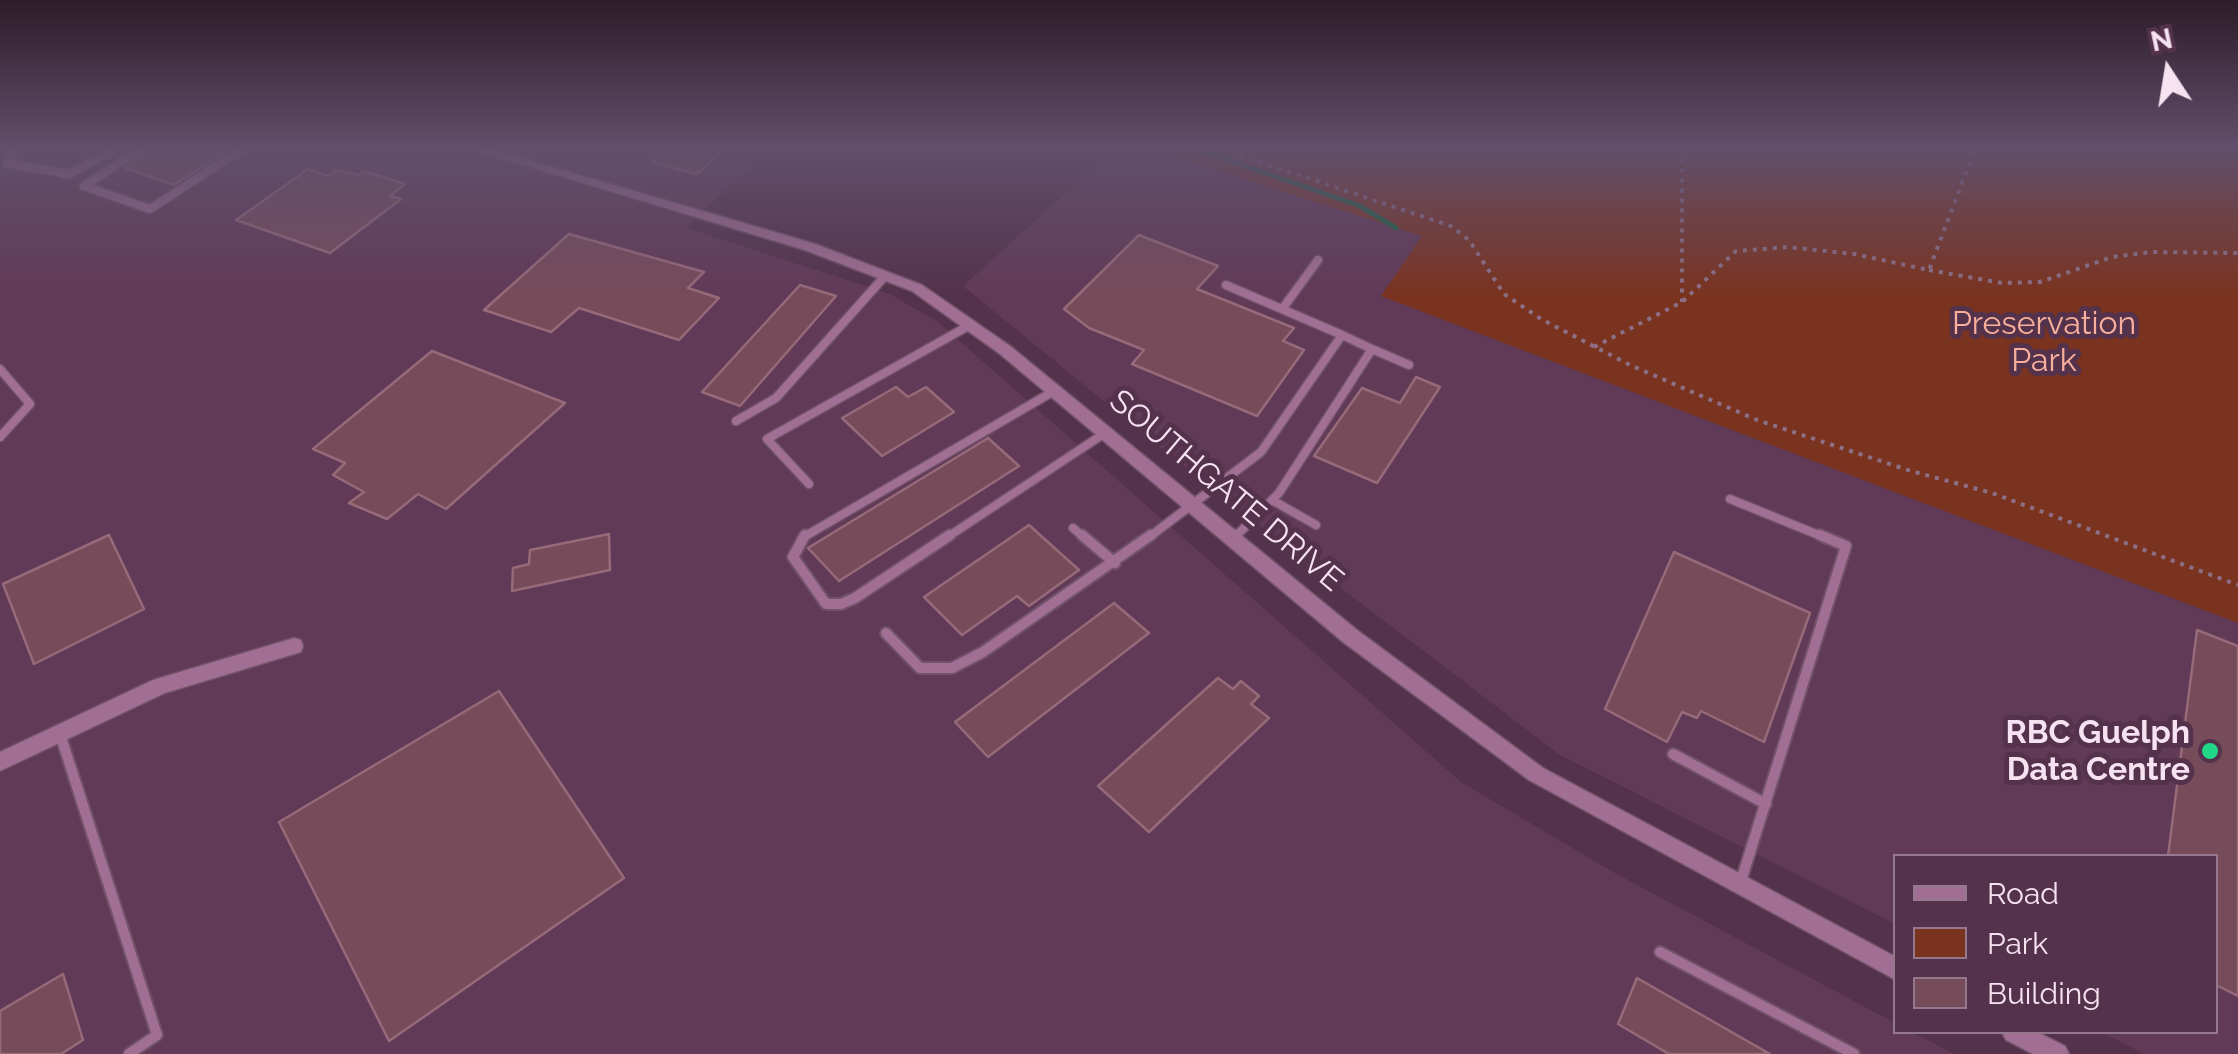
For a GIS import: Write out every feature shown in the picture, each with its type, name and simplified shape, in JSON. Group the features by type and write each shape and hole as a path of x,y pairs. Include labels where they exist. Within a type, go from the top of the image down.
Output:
{"street":[{"name":"SOUTHGATE DRIVE","path":"646,198 810,247 917,288 1054,391 1350,636 1536,774 1893,967"},
{"path":"0,762 160,686 294,646"},
{"path":"2018,1034 2057,1054"}],"lane":[{"path":"119,198 150,209 166,198"},
{"path":"1282,308 1318,260"},
{"path":"736,421 776,398 885,276"},
{"path":"1226,285 1409,366"},
{"path":"809,484 766,438 970,325"},
{"path":"886,633 920,668 952,668 983,652 1115,563 1261,452 1342,336"},
{"path":"1232,540 1272,500 1372,349"},
{"path":"0,370 30,404 0,437"},
{"path":"1054,391 802,536 793,557 826,604 841,604 855,598 1106,433"},
{"path":"1730,499 1846,546 1740,886"},
{"path":"1272,500 1316,525"},
{"path":"1072,528 1115,563"},
{"path":"60,734 157,1035 129,1054"},
{"path":"1673,754 1766,804"},
{"path":"1660,952 1854,1054"}],"path":[{"path":"1369,198 1451,226 1469,240 1504,294 1594,347 1758,420 1912,472 1992,492 2238,585"},
{"path":"1682,198 1682,302"},
{"path":"1928,270 1955,198"},
{"path":"1594,347 1682,302 1736,251 1788,247 1854,254 2002,283 2040,282 2112,257 2152,252 2238,252"}],"shaded area":[{"path":"0,198 717,198 686,228 890,294 938,322 1461,782 1613,872 1893,1022 1893,1034 1916,1034 1954,1054 0,1054"},
{"path":"1060,198 1304,198 1422,236 1382,296 2238,623 2238,1054 2144,1054 2105,1034 2218,1034 2218,854 1893,854 1893,923 1560,755 1206,485 963,286"}],"green space":[{"name":"Preservation Park","path":"1304,198 2238,198 2238,623 1381,296 1422,236"}],"building":[{"path":"267,198 401,199 330,253 236,220"},
{"path":"569,234 704,272 688,288 719,298 679,340 579,308 551,332 484,310"},
{"path":"1139,235 1218,266 1197,289 1294,328 1283,341 1304,350 1257,416 1132,364 1144,350 1089,328 1064,309"},
{"path":"800,285 836,296 740,406 702,392"},
{"path":"432,351 565,403 446,509 418,494 387,519 349,503 364,492 333,475 345,463 313,449"},
{"path":"1416,377 1440,387 1377,483 1314,456 1362,388 1400,403"},
{"path":"896,387 908,397 926,387 954,412 882,456 842,418"},
{"path":"988,438 1019,466 839,581 808,548"},
{"path":"1029,525 1079,570 1029,606 1017,596 962,635 924,597"},
{"path":"609,534 610,570 512,591 513,568 529,564 530,550"},
{"path":"109,535 144,609 34,664 3,584"},
{"path":"1674,552 1810,613 1764,742 1701,711 1697,718 1682,712 1667,742 1605,709"},
{"path":"1114,603 1149,633 988,757 955,722"},
{"name":"RBC Guelph Data Centre","path":"2197,630 2238,646 2238,996 2218,986 2218,854 2168,854"},
{"path":"1218,678 1233,689 1241,681 1259,696 1251,704 1269,718 1149,832 1098,786"},
{"path":"499,691 624,878 389,1041 279,822"},
{"path":"63,974 83,1040 61,1054 0,1054 0,1011"},
{"path":"1637,978 1770,1054 1669,1054 1618,1024"}],"waterway":[{"path":"1338,198 1360,206 1396,228"}],"place":[{"name":"RBC Guelph Data Centre","path":"2210,751"}]}
